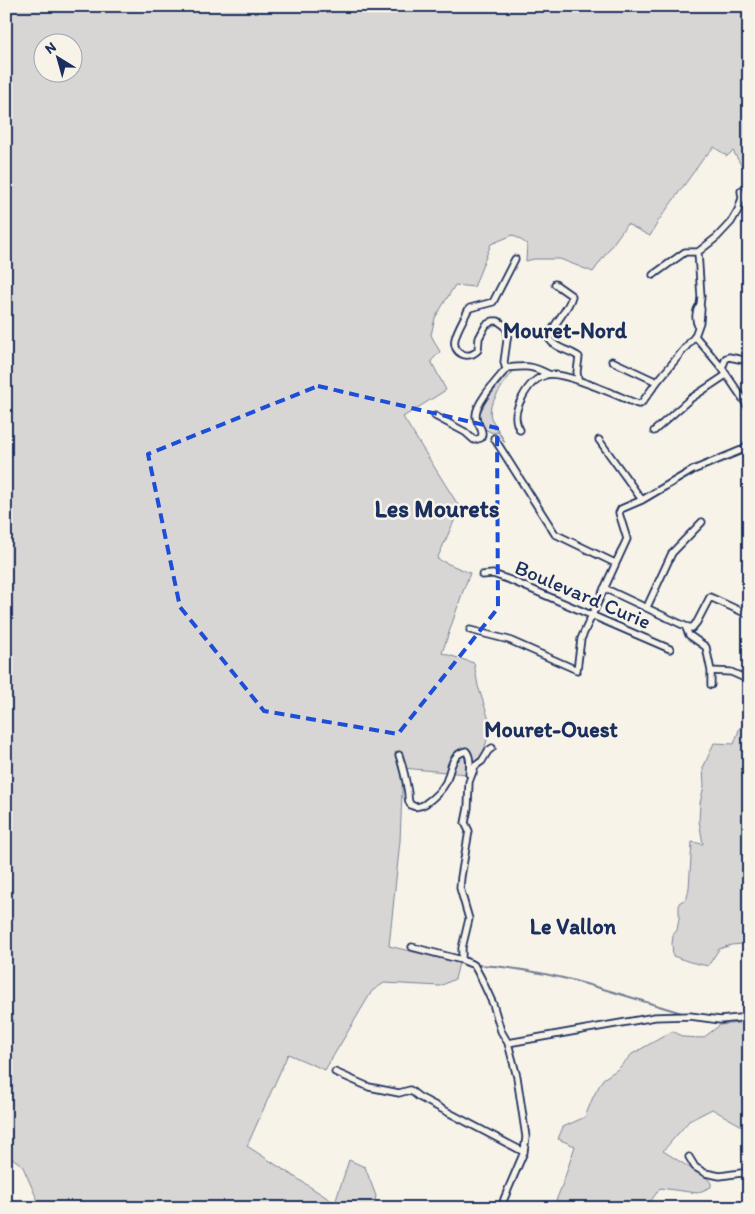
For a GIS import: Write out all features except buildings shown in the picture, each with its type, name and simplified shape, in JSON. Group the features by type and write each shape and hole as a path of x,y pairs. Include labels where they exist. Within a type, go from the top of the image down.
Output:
{"street":[{"path":"653,275 684,252 698,252 717,237 731,222 738,210 742,198 741,191"},
{"path":"520,430 515,418 518,406 526,390 538,378 548,374 568,376 638,404 644,401 657,382 695,336 700,322 701,309 698,252"},
{"path":"507,368 504,362 508,333 505,326 500,322 493,321 486,325 479,338 478,350 473,355 469,356 460,353 455,340 458,330 470,308 491,303 495,299 515,259"},
{"path":"555,284 572,296 549,339 555,345 579,357 578,380"},
{"path":"695,336 722,368 749,408"},
{"path":"722,368 726,358 749,361"},
{"path":"612,361 657,382"},
{"path":"435,416 465,432 474,440 481,438 483,434 476,419 477,408 480,401 507,368 528,366 548,374"},
{"path":"654,431 690,399 726,375"},
{"path":"494,438 555,534 615,563"},
{"path":"599,440 642,500"},
{"path":"470,630 509,640 577,670 581,639 627,539 619,513 621,510 693,470 744,449 749,443"},
{"path":"647,607 672,553 702,522"},
{"name":"Boulevard Curie","path":"482,576 493,574 510,580 670,649"},
{"path":"604,588 692,628 710,598 749,614"},
{"path":"685,626 690,635 706,647 711,671 710,685"},
{"path":"711,671 731,672 749,680"},
{"path":"468,782 475,766 482,761 492,748"},
{"path":"399,755 409,802 417,807 424,805 445,783 457,755 466,751 469,754 468,808 465,823 469,831 460,888 469,919 462,948 462,960"},
{"path":"412,947 474,965 492,1004 501,1031 508,1043 517,1077 526,1137 524,1152 502,1208"},
{"path":"508,1043 655,1017 690,1016 720,1020 749,1017"},
{"path":"335,1072 369,1087 399,1093 410,1090 419,1097 524,1152"},
{"path":"689,1156 695,1167 705,1173 720,1176 741,1173 749,1174"}],"highlighted area":[{"path":"318,386 497,428 498,608 398,734 264,711 180,607 148,454"}],"shaded area":[{"path":"6,6 749,6 749,173 741,165 733,151 727,156 714,147 703,159 659,220 650,236 627,224 593,272 560,259 534,259 526,261 527,244 513,235 491,244 474,287 455,285 435,318 431,335 440,352 431,361 446,390 403,417 460,508 437,559 470,573 442,653 474,663 478,686 491,726 477,775 403,768 400,841 389,946 459,963 455,979 440,986 384,983 372,991 325,1070 288,1054 247,1146 335,1203 349,1160 365,1167 376,1196 373,1208 41,1208 22,1165 6,1154"},
{"path":"513,371 490,409 491,418 504,442 498,432 493,433 482,428 478,416 481,404 505,373"},
{"path":"740,727 749,730 749,949 742,944 719,949 708,966 673,956 673,935 677,930 679,903 687,898 692,842 703,844 699,821 700,803 704,786 703,768 714,743 734,744"},
{"path":"749,1022 749,1130 712,1109 689,1121 663,1151 708,1179 711,1187 697,1193 660,1188 646,1208 553,1208 575,1146 558,1139 563,1127 585,1117 603,1079 618,1069 632,1054 673,1031 683,1037 703,1038 720,1025"}],"waterway":[{"path":"478,965 504,967 556,976 682,1013"}],"district":[{"name":"Mouret-Nord","path":"565,330"},
{"name":"Les Mourets","path":"437,508"},
{"name":"Mouret-Ouest","path":"551,729"},
{"name":"Le Vallon","path":"573,926"}]}
